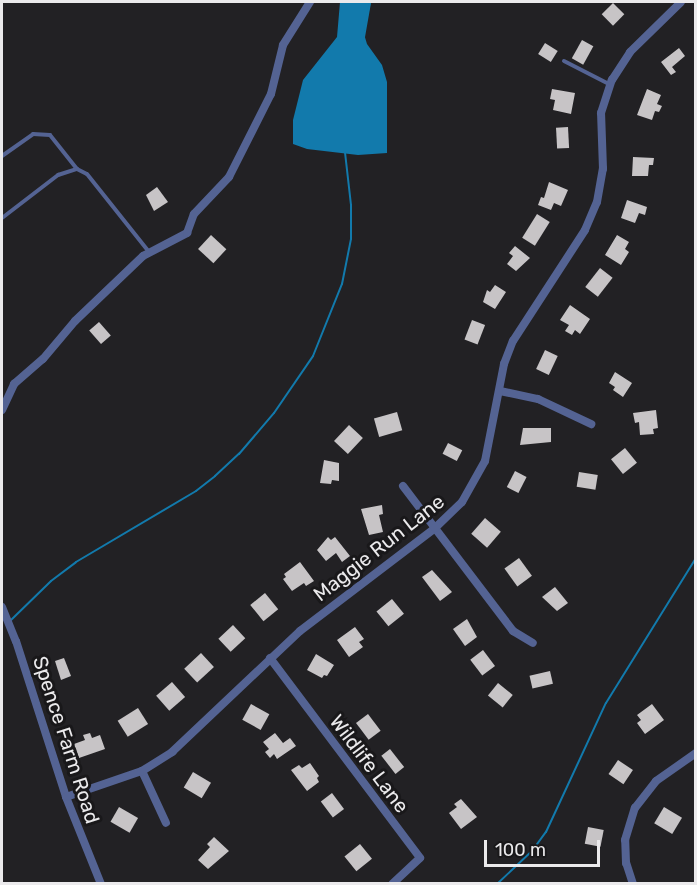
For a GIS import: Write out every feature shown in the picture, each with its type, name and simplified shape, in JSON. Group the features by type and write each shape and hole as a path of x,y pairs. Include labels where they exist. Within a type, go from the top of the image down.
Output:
{"street":[{"path":"2,410 14,384 43,358 75,321 149,252 187,233 194,214 229,177 271,94 283,45 310,2"},
{"name":"Maggie Run Lane","path":"66,797 142,771 184,743 270,658 318,617 435,528 462,502 480,474 490,447 504,364 519,328 585,230 597,202 603,169 601,113 610,84 630,52 681,2"},
{"path":"500,391 538,399 591,424"},
{"path":"403,486 513,631 533,643"},
{"name":"Spence Farm Road","path":"2,608 16,641 66,797 100,884"},
{"name":"Wildlife Lane","path":"270,658 420,858 392,884"},
{"path":"633,884 626,863 625,840 635,808 656,781 696,753"},
{"path":"142,771 166,823"}],"lane":[{"path":"564,61 610,84"},
{"path":"2,156 33,134 50,135 77,169 87,174 149,252"},
{"path":"2,218 58,175 77,169"}],"water":[{"path":"340,2 371,2 364,34 367,44 382,65 387,82 387,153 358,155 307,149 293,144 293,120 303,80 337,37"}],"building":[{"path":"613,3 624,14 613,26 602,14"},
{"path":"582,40 593,46 583,65 572,58"},
{"path":"545,43 558,51 551,62 538,54"},
{"path":"679,48 685,56 672,67 676,72 671,75 661,62"},
{"path":"552,89 575,93 571,114 553,110 555,100 550,99"},
{"path":"647,89 661,95 657,104 662,106 659,112 655,111 652,120 637,115"},
{"path":"568,127 569,148 557,149 556,128"},
{"path":"633,157 654,158 653,165 649,165 648,176 632,176"},
{"path":"549,182 568,190 561,206 554,203 551,210 538,205 541,197 544,198"},
{"path":"157,187 168,202 154,211 146,195"},
{"path":"627,200 647,207 645,215 639,213 635,223 621,218"},
{"path":"537,214 550,222 535,246 522,238"},
{"path":"211,235 226,249 213,263 198,249"},
{"path":"617,235 629,242 625,249 629,252 621,265 605,255"},
{"path":"515,246 530,258 516,271 507,264 513,256 509,253"},
{"path":"600,268 613,278 598,297 585,287"},
{"path":"495,285 506,292 495,309 483,302 487,290 490,292"},
{"path":"570,305 590,319 580,334 575,330 572,335 565,331 569,325 560,320"},
{"path":"472,320 485,325 478,345 464,340"},
{"path":"99,322 111,336 101,344 89,331"},
{"path":"545,350 558,356 549,375 536,369"},
{"path":"615,372 632,383 623,397 613,390 615,387 609,383"},
{"path":"656,410 658,428 653,429 654,434 640,435 639,422 635,423 633,413"},
{"path":"397,412 402,430 379,437 374,419"},
{"path":"349,425 363,438 348,454 334,441"},
{"path":"523,428 551,428 551,442 520,445"},
{"path":"448,443 462,450 457,461 443,454"},
{"path":"625,448 637,463 623,474 611,459"},
{"path":"324,460 339,463 339,481 332,480 331,484 320,483"},
{"path":"515,471 527,477 518,493 507,487"},
{"path":"579,472 598,475 595,490 577,487"},
{"path":"382,505 383,514 379,515 383,532 369,535 361,509"},
{"path":"485,518 501,532 487,548 471,534"},
{"path":"328,537 331,540 335,537 350,556 342,562 336,553 326,561 317,550"},
{"path":"519,558 532,576 517,586 504,569"},
{"path":"300,562 314,581 306,586 304,583 292,591 283,579 286,577 284,574"},
{"path":"432,570 452,592 440,601 422,577"},
{"path":"555,587 568,603 557,611 542,597"},
{"path":"265,593 278,609 263,621 250,605"},
{"path":"392,599 404,614 388,626 376,612"},
{"path":"467,619 477,637 465,646 453,629"},
{"path":"233,625 245,638 231,652 218,639"},
{"path":"355,627 364,639 359,642 363,647 349,657 337,640"},
{"path":"483,650 495,666 482,676 470,660"},
{"path":"201,653 214,667 197,683 184,669"},
{"path":"316,654 334,665 327,676 324,675 322,678 307,670"},
{"path":"64,658 71,676 61,680 55,661"},
{"path":"550,671 553,684 532,688 530,676"},
{"path":"172,682 185,697 169,711 156,696"},
{"path":"498,683 513,695 503,707 488,695"},
{"path":"251,704 269,714 261,730 242,720"},
{"path":"652,704 664,720 645,734 637,723 641,720 637,715"},
{"path":"138,708 148,724 128,737 118,721"},
{"path":"368,714 381,731 369,740 356,723"},
{"path":"90,733 92,738 100,735 105,749 79,758 74,744 85,740 83,735"},
{"path":"275,733 283,743 290,738 296,746 277,759 274,754 270,758 265,752 269,749 263,742"},
{"path":"390,749 404,767 395,774 381,756"},
{"path":"618,760 633,770 623,784 608,774"},
{"path":"310,763 319,776 317,778 319,782 307,791 291,770 299,765 302,768"},
{"path":"193,772 211,783 202,798 184,787"},
{"path":"332,793 344,809 333,817 321,801"},
{"path":"461,799 477,817 461,829 449,813 457,807 454,804"},
{"path":"119,807 138,818 130,833 110,822"},
{"path":"664,807 682,818 672,834 654,823"},
{"path":"588,827 604,830 600,847 585,844"},
{"path":"214,837 229,851 208,869 198,860 210,847 207,844"},
{"path":"360,844 372,859 356,871 344,857"}],"waterway":[{"path":"364,37 370,2"},
{"path":"10,621 51,581 76,562 196,491 239,454 274,413 313,356 342,284 351,239 351,205 345,152"},
{"path":"497,884 532,851 546,832 606,703 696,558"}]}
